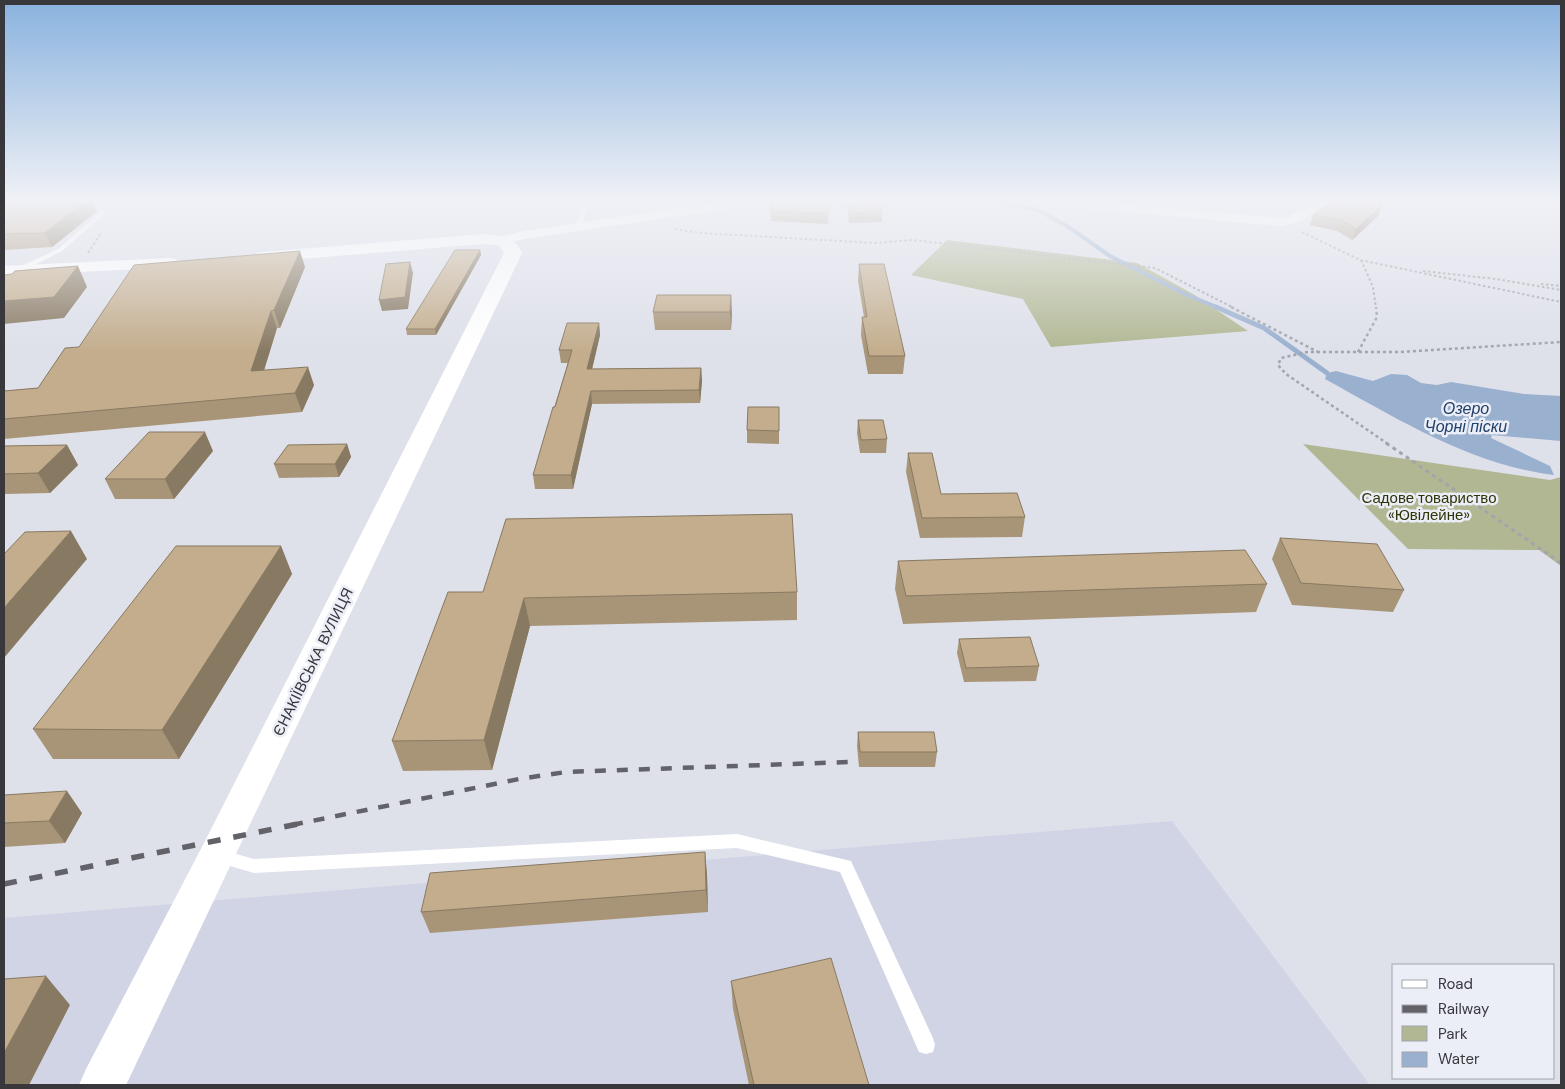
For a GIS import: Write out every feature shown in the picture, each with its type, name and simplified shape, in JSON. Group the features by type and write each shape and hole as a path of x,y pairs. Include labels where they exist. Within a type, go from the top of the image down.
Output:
{"street":[{"path":"244,258 346,250"},
{"name":"ЄНАКІЇВСЬКА ВУЛИЦЯ","path":"102,1085 218,855 513,253 512,250"},
{"path":"9,271 188,262"}],"lane":[{"path":"9,271 60,250"},
{"path":"218,855 254,866 737,841 845,866 926,1045"}],"path":[{"path":"999,250 1155,268 1318,352"},
{"path":"1339,250 1360,260 1561,302"},
{"path":"1358,352 1377,317 1373,287 1360,260"},
{"path":"1415,270 1561,286"},
{"path":"1523,283 1561,290"},
{"path":"1561,342 1400,352 1307,352 1281,358 1278,365 1286,374 1561,563"}],"shaded area":[{"path":"1172,821 1370,1085 4,1085 4,918"}],"green space":[{"path":"937,250 1028,250 1137,263 1193,294 1248,331 1051,347 1023,299 911,275"},
{"name":"Садове товариство «Ювілейне»","path":"1303,444 1550,480 1561,477 1561,566 1539,550 1408,549"}],"water":[{"name":"Озеро Чорні піски","path":"1336,371 1373,381 1391,374 1407,375 1421,383 1437,385 1451,382 1524,394 1561,396 1561,441 1492,435 1491,438 1550,466 1554,475 1523,470 1493,461 1435,438 1325,379 1327,373"}],"building":[{"path":"455,250 480,250 435,329 406,329"},
{"path":"300,251 274,310 271,311 251,371 308,367 295,393 4,419 4,391 38,388 65,348 79,347 134,265"},
{"path":"410,262 405,297 379,300 386,264"},
{"path":"859,264 884,264 905,356 869,356 862,317 867,317"},
{"path":"78,266 54,297 4,301 4,275 12,274 15,271"},
{"path":"657,295 731,295 730,312 653,312"},
{"path":"567,323 599,323 587,369 701,368 699,390 591,391 571,475 533,475 572,350 559,350"},
{"path":"748,407 779,407 779,431 747,430"},
{"path":"858,420 883,420 887,439 861,440"},
{"path":"149,432 205,432 165,479 105,479"},
{"path":"347,444 335,464 274,464 288,445"},
{"path":"67,445 38,473 4,474 4,446"},
{"path":"908,453 932,453 941,494 1017,493 1025,517 922,518"},
{"path":"792,514 797,592 524,598 484,740 392,741 448,592 483,592 506,519"},
{"path":"71,531 4,608 4,554 25,532"},
{"path":"1280,538 1377,544 1404,590 1301,583"},
{"path":"176,546 281,546 162,730 33,729"},
{"path":"1245,550 1267,584 906,596 898,561"},
{"path":"1030,637 1039,666 966,668 959,639"},
{"path":"858,732 934,732 937,752 860,752"},
{"path":"67,791 49,821 4,823 4,795"},
{"path":"705,852 706,890 421,912 430,873"},
{"path":"831,958 869,1085 754,1085 731,981"},
{"path":"46,976 4,1053 4,979"}],"waterway":[{"path":"1101,250 1185,294 1219,308"},
{"path":"1216,307 1264,328 1327,373"}],"railway":[{"path":"292,825 519,779 566,772 848,762"},
{"path":"4,884 298,824"}]}
